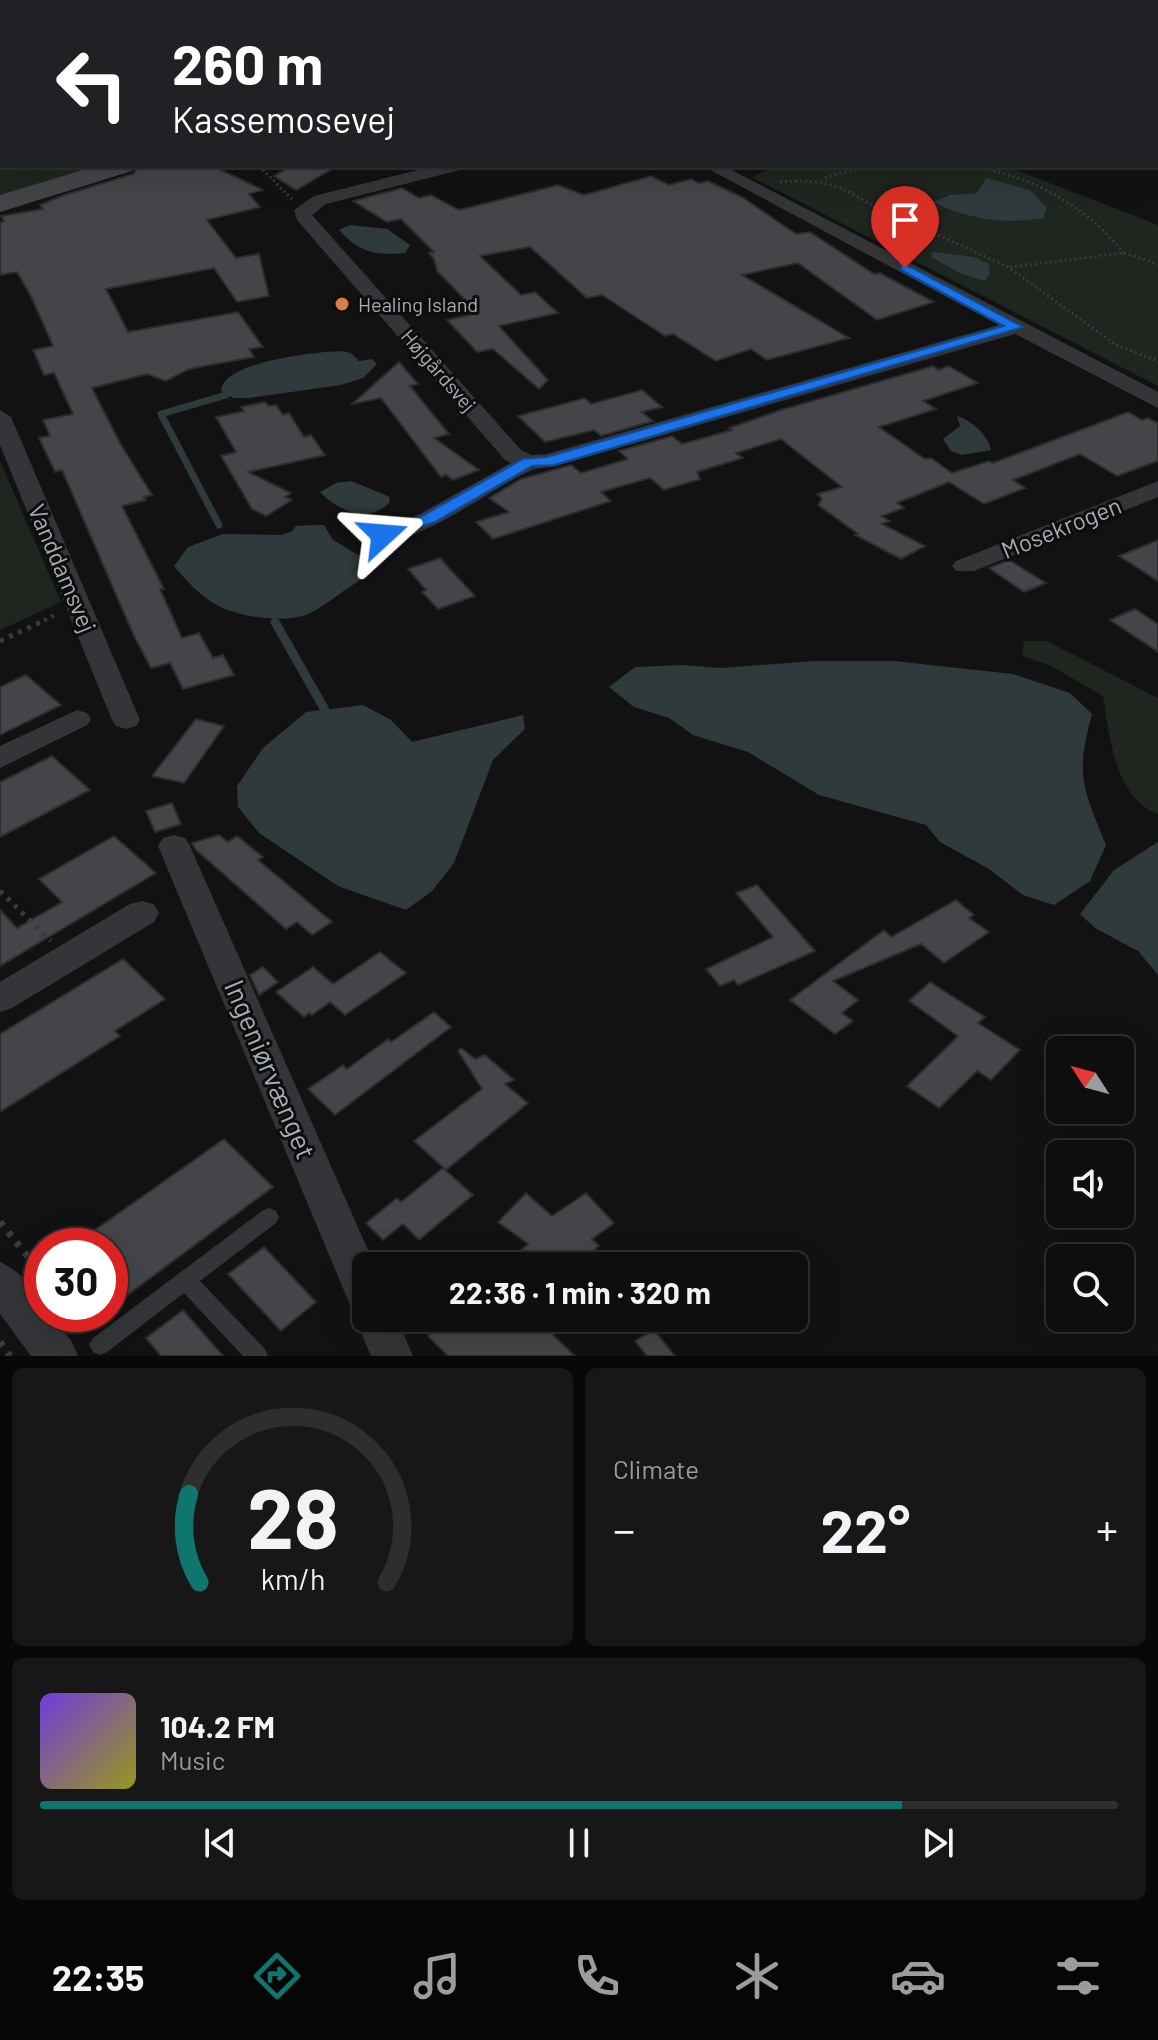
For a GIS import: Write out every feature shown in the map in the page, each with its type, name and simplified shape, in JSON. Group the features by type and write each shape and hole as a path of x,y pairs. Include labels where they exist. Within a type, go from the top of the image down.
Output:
{"street":[{"path":"0,204 117,168"},
{"path":"308,205 447,168"},
{"path":"715,168 1158,401"},
{"name":"Højgårdsvej","path":"308,205 303,210 303,216 513,455 529,462"},
{"path":"383,535 429,519 529,462 548,461 1016,327"},
{"name":"Vanddamsvej","path":"0,417 126,720"},
{"name":"Mosekrogen","path":"965,566 1158,488"},
{"path":"0,758 77,719"},
{"name":"Ingeniørvænget","path":"174,846 352,1260"},
{"path":"0,999 142,913"},
{"path":"0,1281 57,1356"},
{"path":"382,1332 392,1356"}],"lane":[{"path":"100,1345 269,1217"},
{"path":"185,1280 257,1356"}],"path":[{"path":"261,168 292,199 308,205"},
{"path":"747,184 824,178 859,168"},
{"path":"976,168 1032,185 1083,207 1106,228 1124,253"},
{"path":"824,178 845,187 864,201 1008,267 1116,345 1158,361"},
{"path":"1008,267 1124,253 1158,264"},
{"path":"0,641 78,605"},
{"path":"0,891 68,958"},
{"path":"0,1222 24,1252"},
{"path":"0,1342 10,1356"}],"shaded area":[{"path":"0,168 94,168 0,197"},
{"path":"772,168 1011,168 1158,225 1158,386 752,177","holes":["986,178 1021,222 966,215 934,202 950,195 977,193"]},
{"path":"986,178 1030,190 1047,208 1043,218 1015,221 986,219 959,213 933,202 950,195 977,193"},
{"path":"350,225 387,229 410,245 405,253 368,251 339,230"},
{"path":"932,252 974,257 989,264 990,273 985,281 962,274 931,257"},
{"path":"312,353 351,353 359,361 372,359 377,364 363,378 341,385 249,398 233,398 221,391 226,381 237,372 253,365"},
{"path":"957,416 978,429 991,450 962,455 951,451 943,439 960,426"},
{"path":"0,461 61,602 0,630"},
{"path":"351,481 390,497 389,503 372,513 363,514 335,505 320,492 336,483"},
{"path":"324,525 333,540 368,561 364,578 306,615 272,618 224,609 198,591 174,566 188,547 223,534 281,535 291,532 296,526"},
{"path":"1024,641 1047,641 1158,698 1158,814 1132,795 1123,780 1112,746 1103,696 1051,666 1022,656"},
{"path":"815,661 894,661 1013,674 1070,693 1092,714 1084,753 1084,781 1106,845 1090,881 1054,905 1023,895 989,869 940,842 926,825 819,795 748,752 693,735 669,718 634,707 609,687 635,667 682,665 720,668"},
{"path":"363,705 391,720 412,742 523,715 525,729 493,760 454,863 432,891 406,910 338,886 259,833 238,807 237,786 263,748 306,712"},
{"path":"1158,842 1158,975 1138,951 1095,928 1080,914 1114,870"}],"building":[{"path":"137,168 217,168 263,190 249,194 260,207 207,220 236,258 259,254 269,296 237,302 214,268 106,289 128,332 238,312 263,347 249,349 254,357 189,369 166,381 147,374 92,388 120,443 152,495 144,497 146,500 122,506 164,589 160,589 182,638 199,633 213,658 223,655 234,675 183,689 170,663 151,668 62,470 55,472 39,438 50,436 43,420 73,414 54,373 44,375 33,350 53,346 31,296 17,272 0,275 0,222 4,221 1,216 43,209 40,205 61,196 133,174"},
{"path":"288,168 334,168 296,190 274,176"},
{"path":"651,176 669,185 691,179 699,183 708,181 742,197 796,234 810,232 874,274 880,273 934,302 877,320 798,263 742,275 849,338 767,360 751,349 716,361 673,334 665,336 602,295 587,298 530,247 480,256 521,295 535,292 558,313 499,326 548,380 539,389 493,349 477,352 447,320 478,313 437,271 429,253 434,252 401,219 387,222 353,201 402,188 419,198 431,195 459,210 558,185 584,195"},
{"path":"399,362 418,384 410,386 449,434 434,438 479,470 453,480 446,475 441,477 381,398 352,404"},
{"path":"933,366 938,370 949,366 978,383 923,401 936,409 879,427 925,459 931,458 952,473 989,461 993,463 1128,412 1142,420 1148,418 1158,423 1158,461 1117,476 1080,454 1013,480 1025,488 984,504 949,482 897,503 904,508 882,516 890,521 882,524 925,546 901,559 855,535 858,534 818,505 822,499 817,494 842,487 781,439 736,453 743,458 697,472 700,479 664,490 650,478 601,492 611,501 493,539 476,522 509,512 489,498 521,479 571,465 581,473 628,459 619,451 672,436 682,444 732,430 729,428 781,410"},
{"path":"642,390 662,407 642,412 653,421 601,436 594,430 545,442 518,416 585,398 591,404"},
{"path":"265,402 269,406 276,405 283,415 289,413 304,437 311,435 325,455 248,472 291,493 285,497 292,500 266,516 252,509 221,456 236,452 216,417 244,411 241,407"},
{"path":"1158,540 1158,581 1119,556"},
{"path":"440,558 475,596 438,609 422,592 426,590 408,569"},
{"path":"1009,560 1046,583 1024,592 989,568"},
{"path":"1135,609 1158,624 1158,652 1110,620"},
{"path":"26,675 61,705 0,735 0,687"},
{"path":"196,719 224,726 184,783 152,776"},
{"path":"52,756 90,790 0,837 0,782"},
{"path":"172,803 181,824 155,832 146,811"},
{"path":"219,835 228,842 237,836 263,857 258,860 332,922 312,935 297,922 286,929 195,849 192,843"},
{"path":"114,836 156,873 0,966 0,910 17,928 62,902 39,879"},
{"path":"757,885 815,951 738,985 734,980 720,986 706,969 773,937 736,893"},
{"path":"956,900 974,915 969,918 989,932 944,963 921,944 833,981 858,1000 842,1013 853,1021 835,1034 790,1000 884,930 891,937"},
{"path":"380,952 406,973 345,1015 330,1002 304,1017 276,992 313,967 333,984"},
{"path":"123,959 165,999 115,1031 120,1036 0,1112 0,1034"},
{"path":"263,967 278,982 259,995 250,975"},
{"path":"930,982 985,1017 978,1023 1020,1050 991,1080 977,1071 939,1108 907,1086 958,1036 909,1001"},
{"path":"434,1012 451,1027 335,1115 308,1089 343,1065 347,1069 388,1039 391,1042"},
{"path":"461,1048 475,1059 485,1055 514,1080 505,1084 528,1103 446,1170 414,1141 482,1089 458,1051"},
{"path":"224,1139 273,1187 128,1295 128,1228 98,1228"},
{"path":"443,1168 473,1195 419,1240 403,1224 383,1240 366,1223 397,1198 401,1202"},
{"path":"526,1193 552,1216 586,1193 614,1223 592,1239 599,1246 592,1252 519,1252 528,1244 498,1222"},
{"path":"264,1247 316,1302 281,1331 228,1274"},
{"path":"183,1310 223,1356 161,1356 146,1338"},
{"path":"433,1332 552,1332 575,1356 448,1356 428,1336"},
{"path":"656,1332 675,1356 647,1356 635,1341"}],"waterway":[{"path":"219,525 161,414 226,395"},
{"path":"275,622 325,710"}],"place":[{"name":"Healing Island","path":"342,304"}],"route":[{"path":"383,535 429,519 529,462 548,461 1016,327 905,268"}]}
